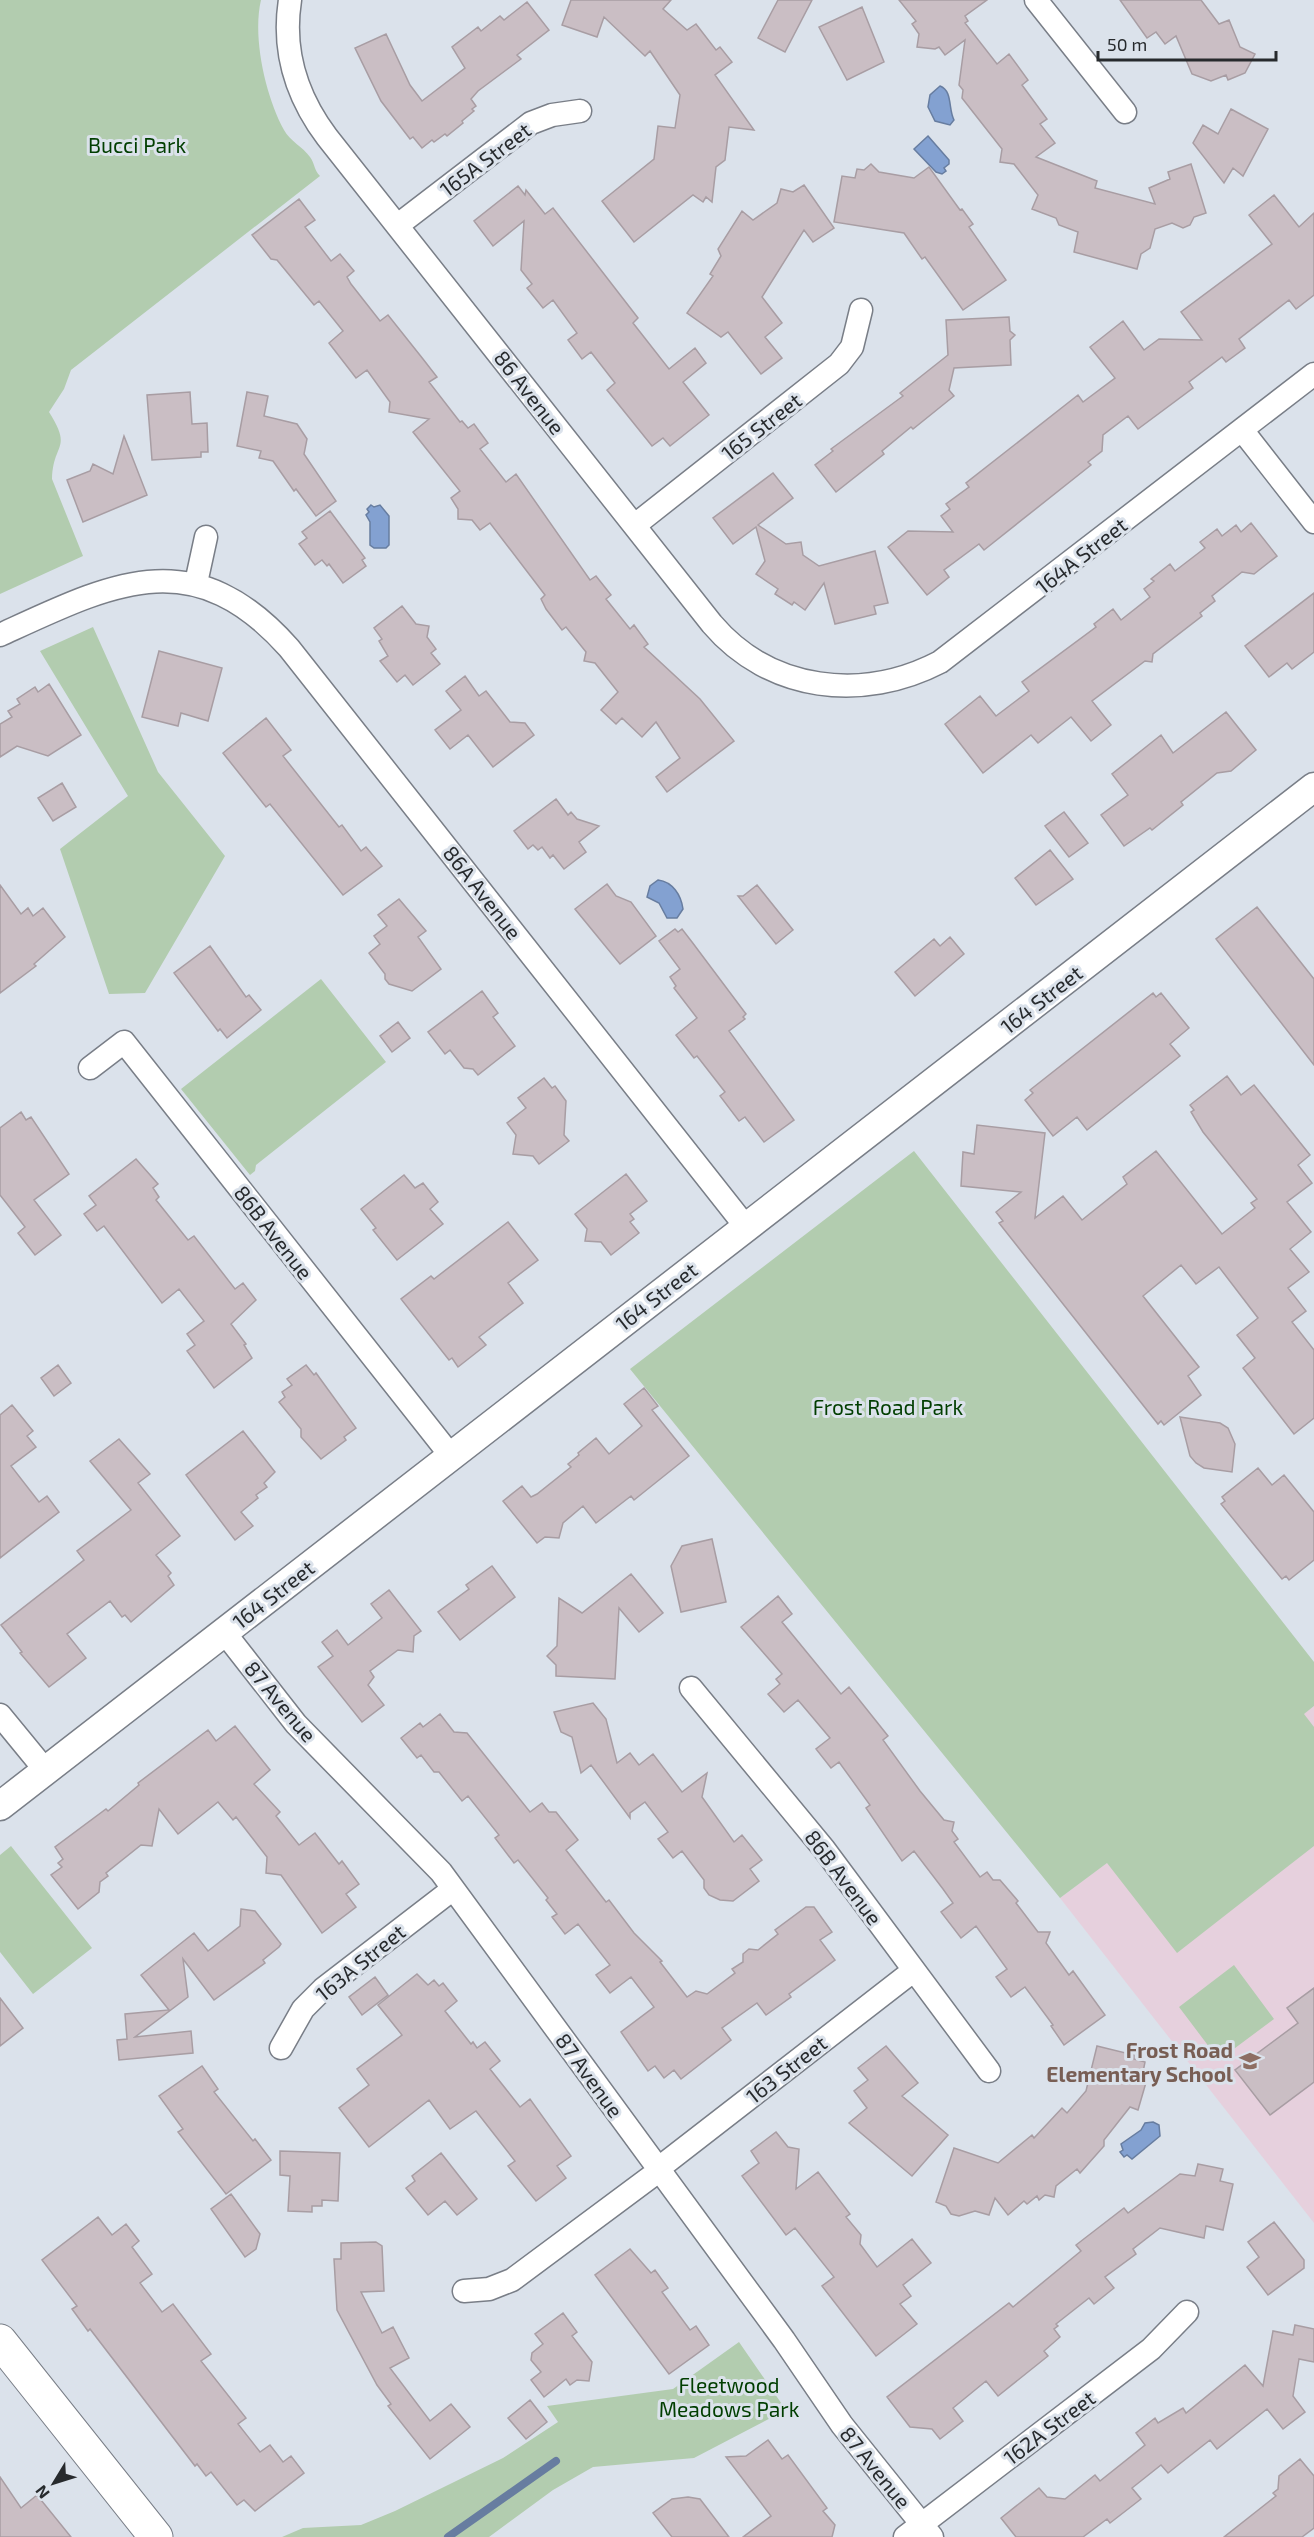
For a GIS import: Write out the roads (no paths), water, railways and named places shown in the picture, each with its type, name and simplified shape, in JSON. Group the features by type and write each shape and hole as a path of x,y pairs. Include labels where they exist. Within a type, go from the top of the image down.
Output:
{"main road":[{"path":"0,2341 156,2537"}],"street":[{"name":"86 Avenue","path":"290,0 288,45 297,85 308,109 333,146 728,642 771,670 797,680 826,685"},
{"path":"1036,0 1125,112"},
{"name":"165A Street","path":"398,225 531,123 552,115 580,111"},
{"name":"165 Street","path":"635,525 839,364 852,347 861,310"},
{"name":"164A Street","path":"826,685 856,686 883,683 907,677 940,662 1314,374"},
{"path":"1242,430 1314,522"},
{"path":"0,635 85,596 114,587 150,581 196,583 206,537"},
{"name":"86A Avenue","path":"196,583 236,602 290,648 746,1227"},
{"name":"164 Street","path":"0,1806 1314,787"},
{"name":"86B Avenue","path":"90,1068 124,1042 451,1456"},
{"name":"87 Avenue","path":"224,1632 296,1724 428,1857 453,1889 784,2340 920,2533"},
{"name":"86B Avenue","path":"691,1688 803,1822 989,2071"},
{"path":"0,1715 46,1771"},
{"name":"163A Street","path":"282,2048 303,2009 323,1989 453,1889"},
{"name":"163 Street","path":"464,2291 489,2289 512,2280 659,2169 913,1971"},
{"name":"162A Street","path":"920,2533 1151,2349 1187,2312"}],"water":[{"path":"940,86 949,96 954,120 950,125 935,121 928,107 930,95"},
{"path":"928,136 949,160 949,164 944,168 946,171 942,174 936,172 914,149"},
{"path":"371,505 374,507 380,505 389,516 389,545 386,548 374,548 370,545 370,522 366,515"},
{"path":"658,880 668,883 678,894 683,909 677,918 667,918 659,903 647,897 650,886"},
{"path":"1153,2122 1159,2125 1160,2136 1132,2159 1127,2155 1124,2157 1120,2152 1123,2150 1121,2144 1141,2130 1145,2123"}],"waterway":[{"path":"448,2537 556,2461"}],"place":[{"name":"Frost Road Elementary School","path":"1250,2061"}],"park label":[{"name":"Bucci Park","path":"137,144"},
{"name":"Frost Road Park","path":"888,1406"},
{"name":"Fleetwood Meadows Park","path":"729,2396"}]}
